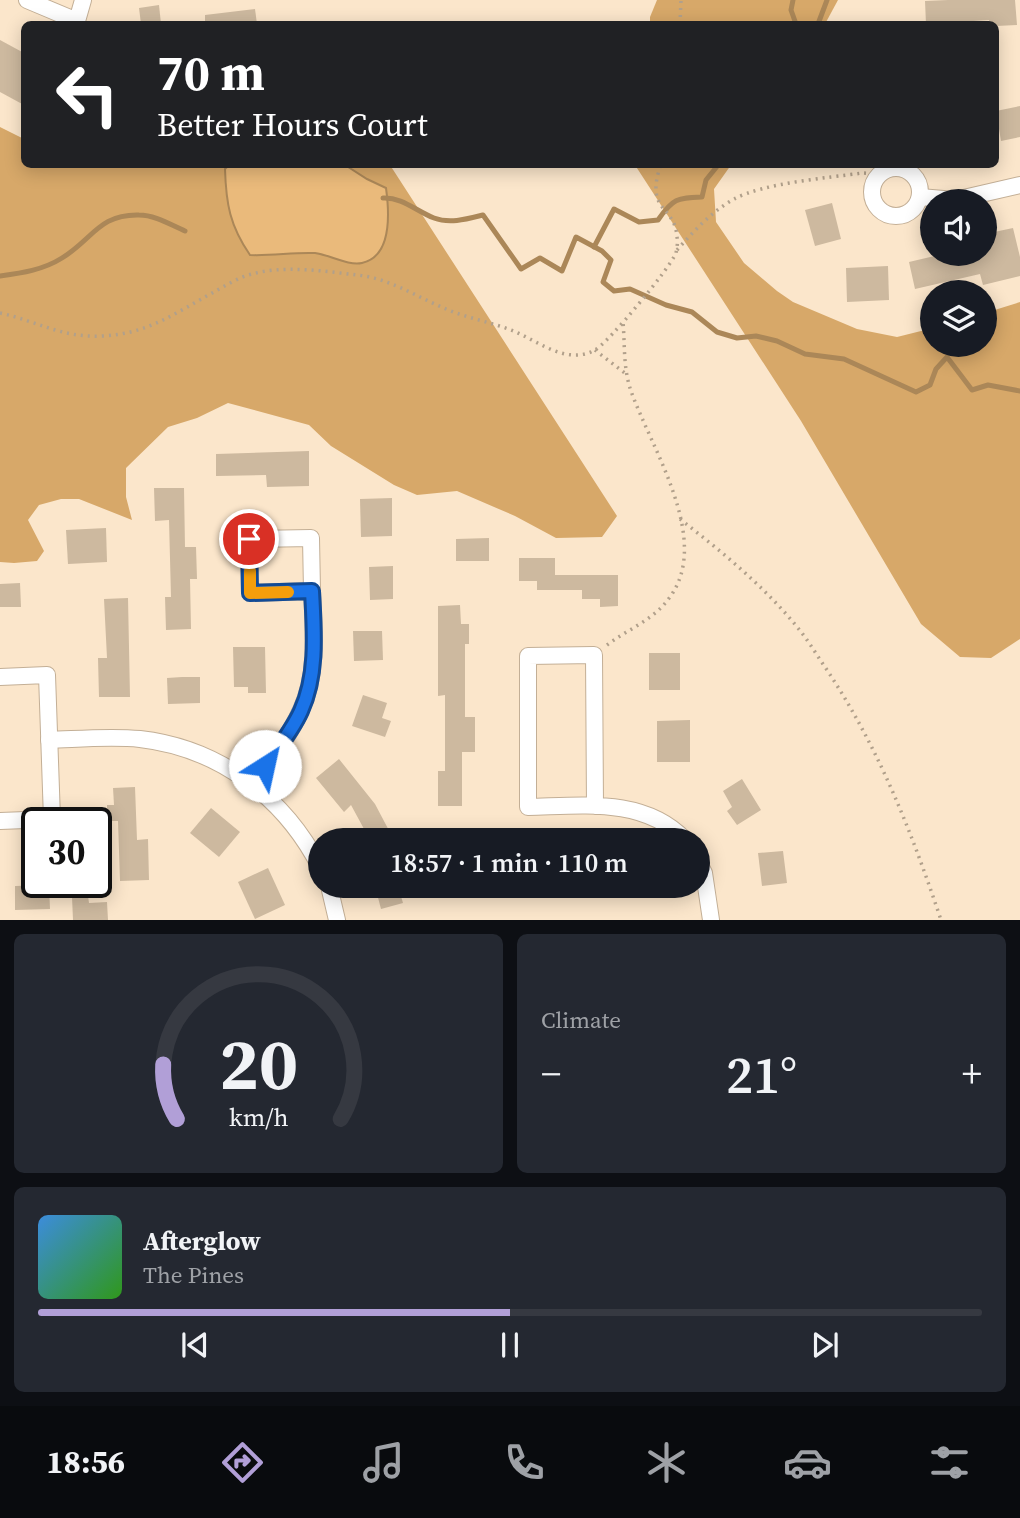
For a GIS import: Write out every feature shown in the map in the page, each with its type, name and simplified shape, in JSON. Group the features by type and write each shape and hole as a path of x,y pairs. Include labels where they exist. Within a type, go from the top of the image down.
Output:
{"street":[{"path":"27,0 77,21 83,0"},
{"path":"890,168 902,168 917,180 920,197 915,208 907,214 891,217 875,206 871,190 879,174 890,168"},
{"path":"997,190 1020,184"},
{"path":"253,783 290,732 302,708 314,654 311,538 249,539 250,593 312,591"},
{"path":"595,806 594,655 528,656 528,807 595,806 627,809 658,819 673,828"},
{"path":"0,677 47,675 52,819 0,821"},
{"path":"49,740 112,738 169,744 197,753 253,783 298,833 308,848"},
{"path":"332,898 337,919"},
{"path":"708,898 711,919"}],"path":[{"path":"680,21 681,0"},
{"path":"660,168 655,193 659,205 676,229 677,250"},
{"path":"0,313 59,333 101,337 143,331 251,274 302,270 361,275 381,281 446,309 519,333 545,347 564,354 579,355 594,350 624,322 677,250 715,212 734,199 754,191 839,176 879,174"},
{"path":"594,655 625,631 645,622 671,596 681,577 685,558 680,519 672,490 631,393 626,374 624,322"},
{"path":"594,350 626,374"},
{"path":"680,519 756,582 799,629 853,709 902,810 941,919"}],"shaded area":[{"path":"657,0 838,0 827,21 650,21"},
{"path":"0,127 21,138 21,168 392,168 617,516 602,537 556,538 515,516 457,491 417,495 394,485 331,446 309,425 228,403 197,418 168,427 126,468 126,497 132,520 79,499 61,499 39,505 28,520 44,551 37,561 0,562"},
{"path":"350,168 386,188 388,220 384,242 372,259 357,264 315,253 250,255 238,234 228,204 225,169"},
{"path":"637,168 729,168 714,189 716,222 744,263 793,302 857,329 897,337 920,331 920,357 997,357 997,309 1020,302 1020,639 991,658 960,657 921,624 801,421"}],"building":[{"path":"1015,0 1017,25 999,26 999,21 989,20 926,21 925,1"},
{"path":"159,5 161,21 141,21 139,8"},
{"path":"255,9 257,21 205,21 205,15"},
{"path":"0,40 21,51 21,103 0,92"},
{"path":"1020,106 1020,137 1001,141 999,110"},
{"path":"832,203 841,239 815,246 805,210"},
{"path":"1013,228 1020,257 1020,276 997,282 982,280 980,274 954,280 920,280 920,288 915,289 909,262 920,259 920,266 997,266 997,231"},
{"path":"888,266 889,300 847,302 846,268"},
{"path":"309,451 309,486 267,487 266,475 216,476 216,454"},
{"path":"154,488 184,488 185,547 196,547 197,579 190,579 191,629 166,630 165,597 171,597 169,520 155,521"},
{"path":"392,498 392,536 361,537 360,499"},
{"path":"106,528 107,562 68,564 66,530"},
{"path":"489,538 489,561 456,561 456,539"},
{"path":"519,558 555,558 555,575 618,575 618,606 600,607 600,599 582,599 582,590 537,590 537,581 519,581"},
{"path":"393,566 393,599 370,600 369,567"},
{"path":"20,583 21,607 0,607 0,584"},
{"path":"128,598 130,697 99,697 98,658 107,658 104,599"},
{"path":"460,605 461,624 469,624 469,644 465,644 465,717 475,717 475,752 462,752 462,806 438,806 438,771 445,771 445,695 438,696 438,606"},
{"path":"353,631 382,631 383,660 354,661"},
{"path":"233,647 265,647 266,693 248,693 248,687 234,687"},
{"path":"649,653 680,653 680,690 649,690"},
{"path":"200,677 200,703 168,704 167,678"},
{"path":"363,695 387,703 382,718 391,721 385,737 352,726"},
{"path":"690,720 690,762 657,762 657,721"},
{"path":"339,759 375,804 388,828 363,828 351,805 344,812 316,778"},
{"path":"742,779 761,810 737,825 727,811 732,807 723,791"},
{"path":"135,787 137,840 148,839 149,880 120,881 118,821 112,821 112,807 107,807 114,805 113,788"},
{"path":"211,808 240,832 219,857 190,833"},
{"path":"783,851 787,883 762,886 758,853"},
{"path":"268,868 285,905 255,919 238,882"},
{"path":"15,886 21,886 21,898 50,898 50,909 15,910"},
{"path":"72,898 88,898 89,903 107,902 108,920 73,920"},
{"path":"378,898 402,898 403,903 381,909"}],"waterway":[{"path":"793,0 791,10 795,21"},
{"path":"819,21 827,0"},
{"path":"594,247 614,209 639,222 658,220 676,201 702,197 706,180 716,168"},
{"path":"383,198 403,202 440,220 483,215 521,269 540,258 562,271 576,237 602,251 611,260 603,282 614,291 630,289 666,305 692,312 717,332 737,338 756,336 777,341 805,354 844,359 916,392 930,385 936,369 947,357 972,390 988,385 1020,391"},
{"path":"0,276 55,262 73,251 105,223 125,216 151,217 185,231"}],"slow traffic":[{"path":"250,571 250,593 288,592"}],"route":[{"path":"249,539 250,593 312,591 314,654 302,708 290,732 265,766"}]}
